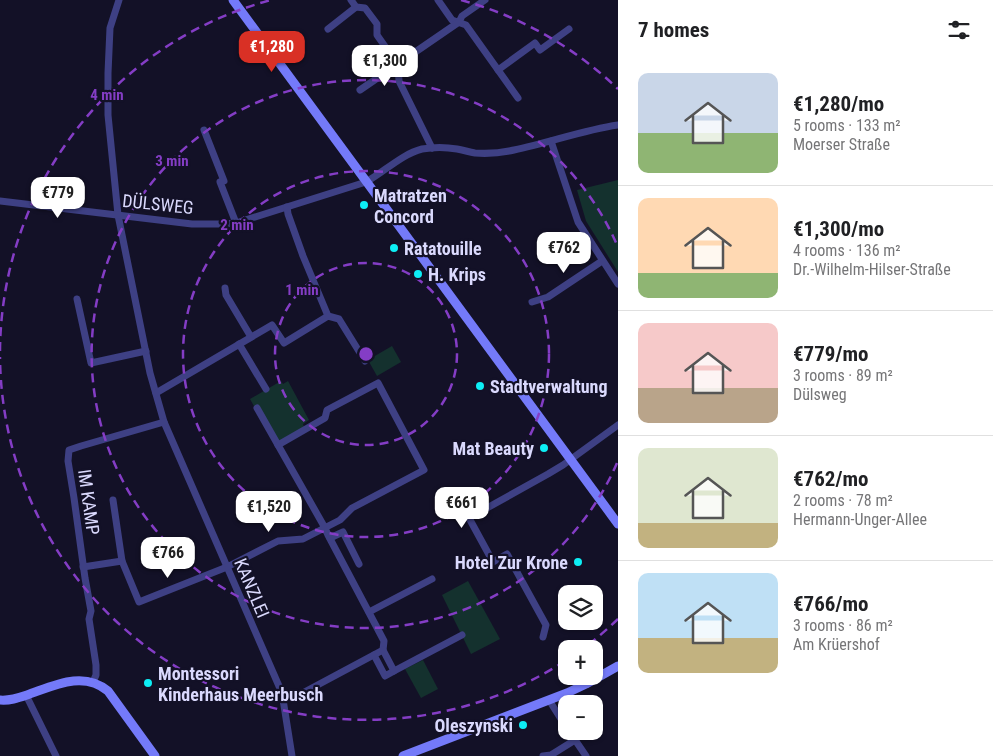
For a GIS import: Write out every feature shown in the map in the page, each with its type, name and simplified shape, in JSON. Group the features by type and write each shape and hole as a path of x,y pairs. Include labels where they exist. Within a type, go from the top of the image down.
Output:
{"main road":[{"path":"233,0 618,524"},
{"path":"403,756 549,700 586,684 618,666"},
{"path":"0,700 13,699 69,681 94,682 108,691 155,756"}],"street":[{"name":"KANZLEI","path":"119,0 110,28 108,115 118,215 146,351 164,422 282,693 292,756"},
{"path":"351,0 356,7"},
{"path":"438,0 452,20 466,25 518,98"},
{"path":"360,90 459,22 462,16 485,0"},
{"path":"328,29 356,7 365,8 377,24 376,35 398,65 399,81 432,148"},
{"path":"498,70 535,43 540,50 569,29"},
{"path":"386,73 391,79 399,81"},
{"name":"DÜLSWEG","path":"0,202 192,224 236,223 366,182 412,153 424,149 456,148 474,153 494,154 618,125"},
{"path":"204,130 224,181 220,182 236,223"},
{"path":"551,141 578,222 618,284"},
{"path":"287,207 303,256 328,316"},
{"path":"532,302 548,297 602,261"},
{"path":"225,288 226,295 251,337"},
{"path":"77,299 91,362 146,351"},
{"path":"156,392 272,324 284,343 328,316 339,319 365,361"},
{"path":"239,344 266,390"},
{"path":"227,567 278,541 303,539 340,520 352,508 424,470 378,383 327,410 324,418 278,445"},
{"path":"257,408 325,528 369,612 384,641 383,650 394,671"},
{"name":"IM KAMP","path":"94,682 96,665 89,619 91,611 68,461 69,450 164,422"},
{"path":"543,637 546,625 507,554 493,562 469,518 548,474 618,425"},
{"name":"IM KAMP","path":"113,500 122,561 139,602 227,567"},
{"path":"330,538 343,532 359,564"},
{"path":"84,567 122,561"},
{"path":"369,612 432,579"},
{"path":"374,655 385,676 462,635"},
{"path":"283,699 298,696 383,650"},
{"path":"26,695 56,756"},
{"path":"549,700 558,714"},
{"path":"544,756 552,755 575,740 586,756"}],"green space":[{"path":"618,180 618,272 586,221 577,190"},
{"path":"392,346 401,362 377,376 368,360"},
{"path":"281,381 283,384 288,381 309,420 303,424 304,427 279,443 250,399"},
{"path":"468,581 500,639 471,654 442,595"},
{"path":"423,660 438,689 421,698 405,669"}],"place":[{"name":"Matratzen Concord","path":"364,205"},
{"name":"Ratatouille","path":"394,248"},
{"name":"H. Krips","path":"418,274"},
{"name":"Stadtverwaltung","path":"480,386"},
{"name":"Mat Beauty","path":"544,448"},
{"name":"Hotel Zur Krone","path":"578,562"},
{"name":"Montessori Kinderhaus Meerbusch","path":"148,683"},
{"name":"Oleszynski","path":"523,725"}]}
